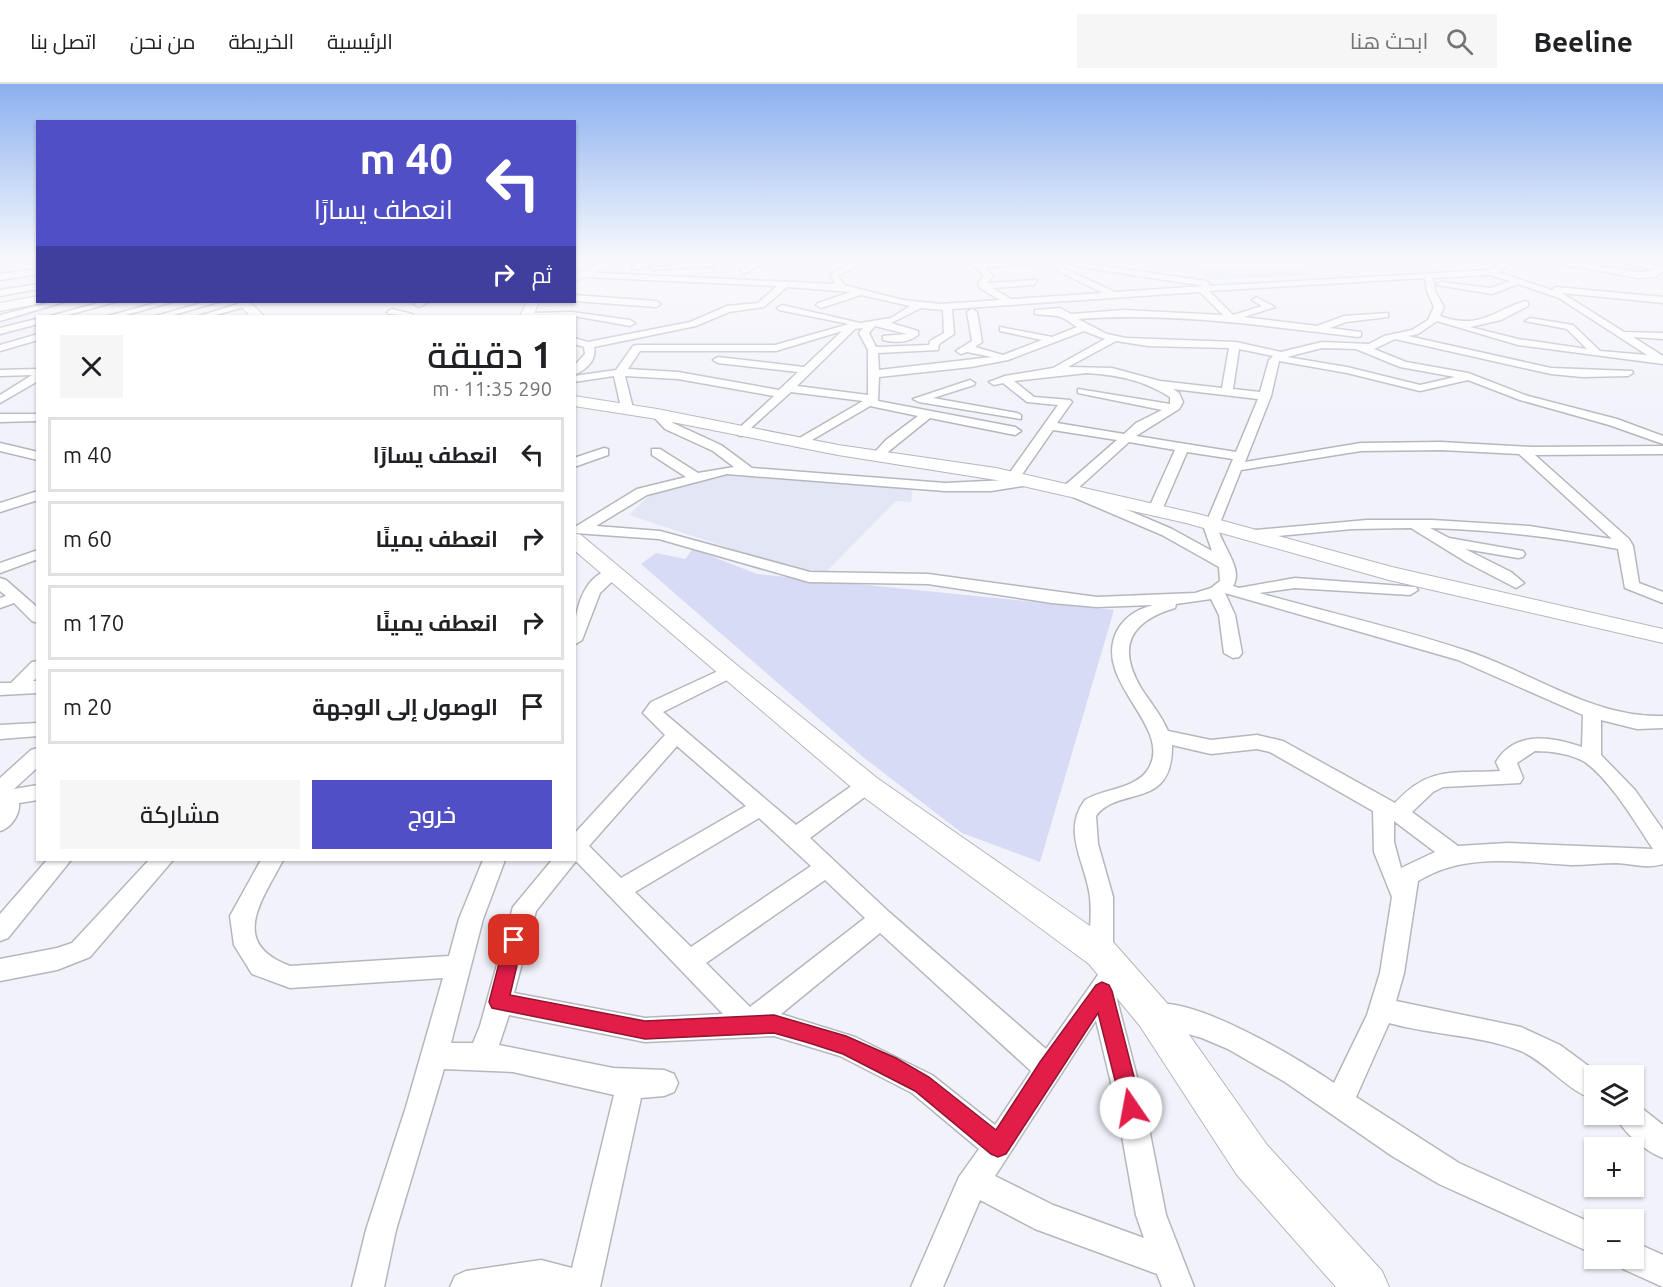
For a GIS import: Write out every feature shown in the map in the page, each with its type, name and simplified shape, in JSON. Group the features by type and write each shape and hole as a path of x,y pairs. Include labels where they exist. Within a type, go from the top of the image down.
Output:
{"street":[{"path":"576,342 588,345 693,324 718,313"},
{"path":"806,313 870,327"},
{"path":"857,313 890,321"},
{"path":"660,367 691,354 776,348 852,327 870,327 890,321 904,313"},
{"path":"873,350 934,348 934,343 949,334 947,313"},
{"path":"972,313 978,346"},
{"path":"980,313 1001,316 996,335"},
{"path":"1064,313 1083,328 1115,338 1235,345 1420,388 1468,377"},
{"path":"1226,313 1231,318"},
{"path":"1231,318 1248,313"},
{"path":"1415,332 1435,317 1437,313"},
{"path":"1278,356 1322,345 1342,344 1371,347 1391,337 1415,332 1439,331 1498,318 1510,313"},
{"path":"1528,313 1532,347"},
{"path":"1538,313 1557,326"},
{"path":"1591,313 1662,359"},
{"path":"1069,317 1144,314 1231,318 1312,330 1391,337 1551,371 1582,374 1628,373"},
{"path":"1312,330 1344,319 1385,315"},
{"path":"576,316 630,323"},
{"path":"1435,317 1458,327 1532,347 1662,359"},
{"path":"1530,321 1571,328 1596,353"},
{"path":"0,331 36,322"},
{"path":"742,432 852,327"},
{"path":"868,404 873,374 870,327"},
{"path":"873,374 971,364 1008,357 1083,328"},
{"path":"1312,330 1315,338 1322,345"},
{"path":"1375,330 1391,337"},
{"path":"1624,334 1663,336"},
{"path":"873,374 955,356 996,335 1050,339"},
{"path":"0,348 36,338"},
{"path":"955,356 965,348 978,346 1051,371 1115,338"},
{"path":"18,343 36,349"},
{"path":"576,370 590,357 591,351 588,345"},
{"path":"1227,389 1235,345"},
{"path":"1359,347 1404,365 1468,377 1524,398 1613,422 1663,440"},
{"path":"619,374 633,358 637,348 806,370"},
{"path":"1233,653 1226,591 1230,576 1213,542 1212,524 1265,396 1278,356"},
{"path":"633,358 713,380 886,406 1015,431"},
{"path":"873,374 1026,364"},
{"path":"576,379 660,367 708,369 786,390 868,404"},
{"path":"586,547 614,510 642,492 727,470 945,487 991,487 1018,483 1017,479 1065,402 1031,400 999,380 1051,371 1105,372 1155,383 1227,389 1265,396"},
{"path":"0,373 36,374"},
{"path":"619,374 627,408"},
{"path":"4,397 36,375"},
{"path":"886,406 919,399 970,383"},
{"path":"1070,491 1124,439 1140,426 1177,404 1175,395 1155,383"},
{"path":"1082,392 1173,408"},
{"path":"4,397 28,394"},
{"path":"919,399 1017,417"},
{"path":"576,401 627,408 742,432 1017,479 1212,524 1389,573 1663,636"},
{"path":"800,442 868,404"},
{"path":"657,414 669,426 717,448 747,470"},
{"path":"878,456 890,443 928,414"},
{"path":"0,418 36,417"},
{"path":"1051,426 1182,448 1238,462 1361,447 1441,446 1523,451 1663,450"},
{"path":"0,447 36,456"},
{"path":"1155,510 1182,448"},
{"path":"1523,451 1620,538 1626,546 1631,585 1663,598"},
{"path":"576,462 604,452"},
{"path":"656,452 695,477"},
{"path":"1070,491 1161,530 1225,566 1271,585 1335,619"},
{"path":"0,508 36,496"},
{"path":"614,510 646,524 649,528 645,533"},
{"path":"1245,535 1365,524 1487,526 1530,530 1626,546"},
{"path":"1408,524 1446,540 1518,554"},
{"path":"586,547 645,533 809,577 928,579 1080,601 1195,598"},
{"path":"1446,540 1470,558 1500,571 1516,583"},
{"path":"576,635 589,599 602,581 586,547"},
{"path":"586,547 729,672 867,785 1106,971 1153,1014 1252,1160 1366,1287"},
{"path":"0,568 36,555"},
{"path":"0,584 36,616"},
{"path":"1173,1275 1150,1215 1106,971 1101,892 1087,843 1084,821 1086,812 1093,804 1138,790 1152,778 1162,758 1159,736 1122,671 1120,662 1122,639 1130,623 1143,613 1226,591 1271,585 1332,584 1410,590"},
{"path":"1226,591 1335,619 1474,659 1592,712 1623,721 1660,726"},
{"path":"0,603 17,597"},
{"path":"8,688 36,667"},
{"path":"729,672 653,710 652,713 795,837 881,919 1048,1069"},
{"path":"8,688 36,687"},
{"path":"1590,757 1592,712"},
{"path":"0,732 36,729"},
{"path":"576,848 676,735"},
{"path":"1159,736 1211,747 1257,742 1276,746 1343,786 1424,829 1456,856"},
{"path":"1339,1103 1381,1009 1392,974 1402,894 1407,876 1412,872 1456,856 1499,849 1574,856 1662,855 1628,795 1590,757 1560,748 1528,744 1515,751 1506,762 1513,778 1490,781 1455,776 1436,780 1391,810 1382,830 1385,857 1389,871 1402,894"},
{"path":"3,796 36,757"},
{"path":"795,837 867,785"},
{"path":"3,796 36,792"},
{"path":"0,823 9,810 3,796"},
{"path":"619,890 760,808"},
{"path":"576,855 619,890 749,1024"},
{"path":"0,931 59,861"},
{"path":"0,970 57,959 81,950 161,861"},
{"path":"271,861 242,916 246,945 261,966 290,977 459,966"},
{"path":"368,1287 381,1230 434,1056 471,919 494,861"},
{"path":"481,1054 493,1026 525,907 564,861"},
{"path":"689,962 826,867"},
{"path":"749,1024 881,919"},
{"path":"927,1287 955,1219 975,1181 1048,1069 1106,971"},
{"path":"499,1002 645,1030 687,1030 774,1024 809,1034 846,1046 889,1065 922,1084 954,1107 998,1146"},
{"path":"1381,1009 1409,1017 1455,1024 1522,1040 1560,1061 1584,1079"},
{"path":"1153,1014 1189,1022 1227,1036 1288,1070 1396,1143 1460,1179 1584,1235"},
{"path":"434,1056 481,1054 557,1068 630,1086 664,1083"},
{"path":"466,1287 541,1276 584,1286 630,1086"},
{"path":"1641,1125 1663,1144"},
{"path":"975,1181 1046,1218 1173,1275"},
{"path":"1644,1263 1663,1272"}],"shaded area":[{"path":"757,474 913,487 911,502 896,501 824,574 794,569 629,515 650,495 725,475"},
{"path":"693,549 757,574 1114,610 1040,862 962,833 863,757 641,564 656,553 685,559"}],"route":[{"path":"514,940 499,1002 609,1025 645,1030 687,1030 774,1024 809,1034 846,1046 889,1065 922,1084 954,1107 998,1146 1102,991 1120,1055 1131,1108"}]}
